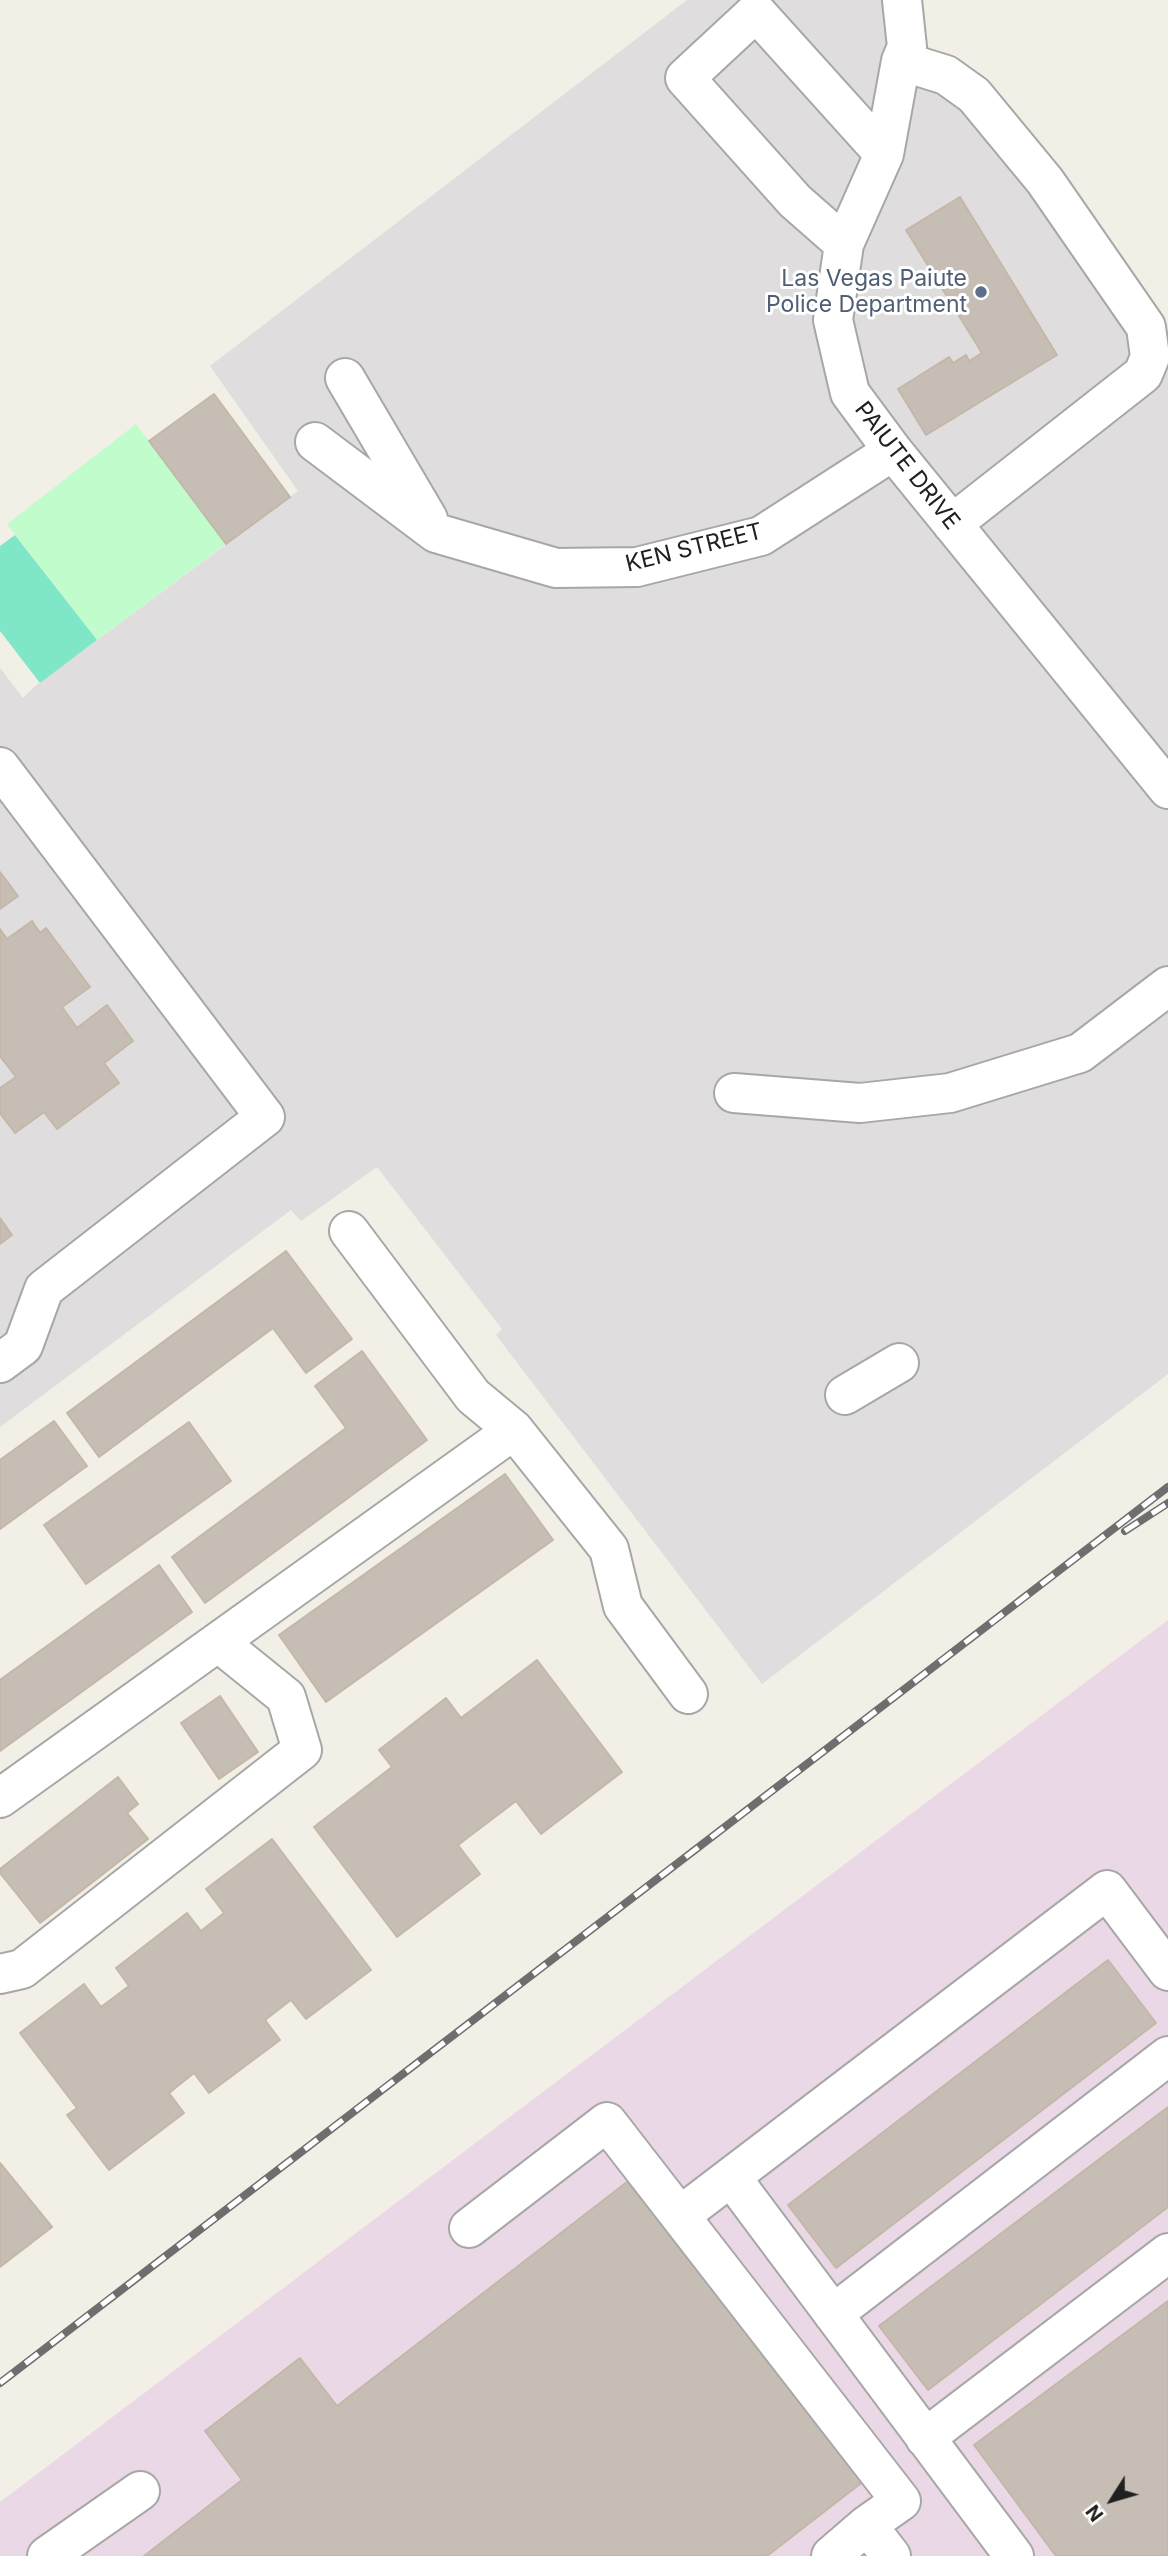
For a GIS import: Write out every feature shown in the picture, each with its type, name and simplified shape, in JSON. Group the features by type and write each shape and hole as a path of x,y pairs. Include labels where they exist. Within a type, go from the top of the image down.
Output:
{"street":[{"name":"PAIUTE DRIVE","path":"902,0 907,47 901,61 884,154 844,244 833,320 850,393 893,451 1168,789"},
{"path":"844,244 796,201 685,78 756,12 884,154"},
{"path":"901,61 946,75 974,95 1045,181 1146,327 1150,357 1143,374 952,524"},
{"path":"345,378 436,533"},
{"path":"314,442 436,533"},
{"name":"KEN STREET","path":"436,533 555,568 636,567 761,536 893,451"},
{"path":"0,766 265,1117 44,1289 23,1346 0,1363"},
{"path":"734,1093 860,1102 950,1094 1080,1053 1168,986"},
{"path":"349,1231 472,1396 514,1430 609,1549 623,1606 688,1694"},
{"path":"845,1395 899,1363"},
{"path":"0,1798 514,1430"},
{"path":"0,1974 22,1969 302,1751 286,1697 218,1642"},
{"path":"681,2215 1107,1890 1168,1971"},
{"path":"833,2314 1168,2056"},
{"path":"468,2228 607,2122 901,2501 867,2525 831,2556"},
{"path":"731,2177 1014,2556"},
{"path":"925,2438 1168,2253"},
{"path":"47,2556 139,2491"},
{"path":"867,2525 891,2556"}],"shaded area":[{"path":"687,0 881,0 1168,353 1168,1374 762,1684 496,1335 502,1329 377,1167 301,1221 291,1210 0,1427 0,668 23,698 34,687 298,491 210,366"},
{"path":"1168,1620 1168,2556 0,2556 0,2502"}],"green space":[{"path":"136,424 226,544 97,640 7,524"},
{"path":"15,535 97,640 40,683 0,631 0,546"}],"building":[{"name":"Las Vegas Paiute Police Department","path":"960,197 1057,355 926,435 898,389 949,357 953,363 966,355 969,361 982,353 906,230"},
{"path":"214,394 290,497 226,544 149,441"},
{"path":"0,872 18,896 0,909"},
{"path":"32,921 40,933 46,928 90,987 62,1007 77,1028 107,1005 133,1041 104,1063 119,1083 57,1129 44,1112 15,1133 0,1113 0,1088 16,1077 0,1056 0,929 7,939"},
{"path":"0,1218 12,1235 0,1244"},
{"path":"286,1251 352,1339 306,1373 273,1328 99,1457 67,1413"},
{"path":"362,1351 427,1440 205,1603 172,1557 346,1428 315,1386"},
{"path":"54,1421 87,1466 0,1529 0,1460"},
{"path":"189,1422 231,1481 86,1584 44,1525"},
{"path":"505,1474 553,1540 326,1702 279,1635"},
{"path":"159,1565 192,1612 0,1751 0,1680"},
{"path":"537,1660 622,1772 541,1834 516,1801 458,1845 480,1874 397,1937 314,1827 392,1767 379,1750 446,1698 461,1718"},
{"path":"220,1696 258,1752 219,1779 181,1723"},
{"path":"118,1777 138,1804 127,1813 148,1839 40,1923 0,1873 0,1869"},
{"path":"272,1839 371,1970 306,2019 291,2000 265,2020 280,2040 209,2093 194,2073 169,2093 184,2113 109,2170 67,2115 77,2108 20,2033 84,1984 101,2007 129,1986 116,1968 187,1913 201,1931 224,1913 206,1889"},
{"path":"1108,1960 1156,2023 836,2268 788,2205"},
{"path":"1168,2107 1168,2207 928,2390 879,2326"},
{"path":"0,2163 52,2227 0,2267"},
{"path":"636,2175 869,2477 767,2556 144,2556 242,2480 205,2431 300,2358 337,2406"},
{"path":"1168,2301 1168,2556 1056,2556 974,2445"}],"railway":[{"path":"0,2383 1168,1487"},
{"path":"1125,1531 1168,1503"}],"place":[{"name":"Las Vegas Paiute Police Department","path":"981,292"}]}
